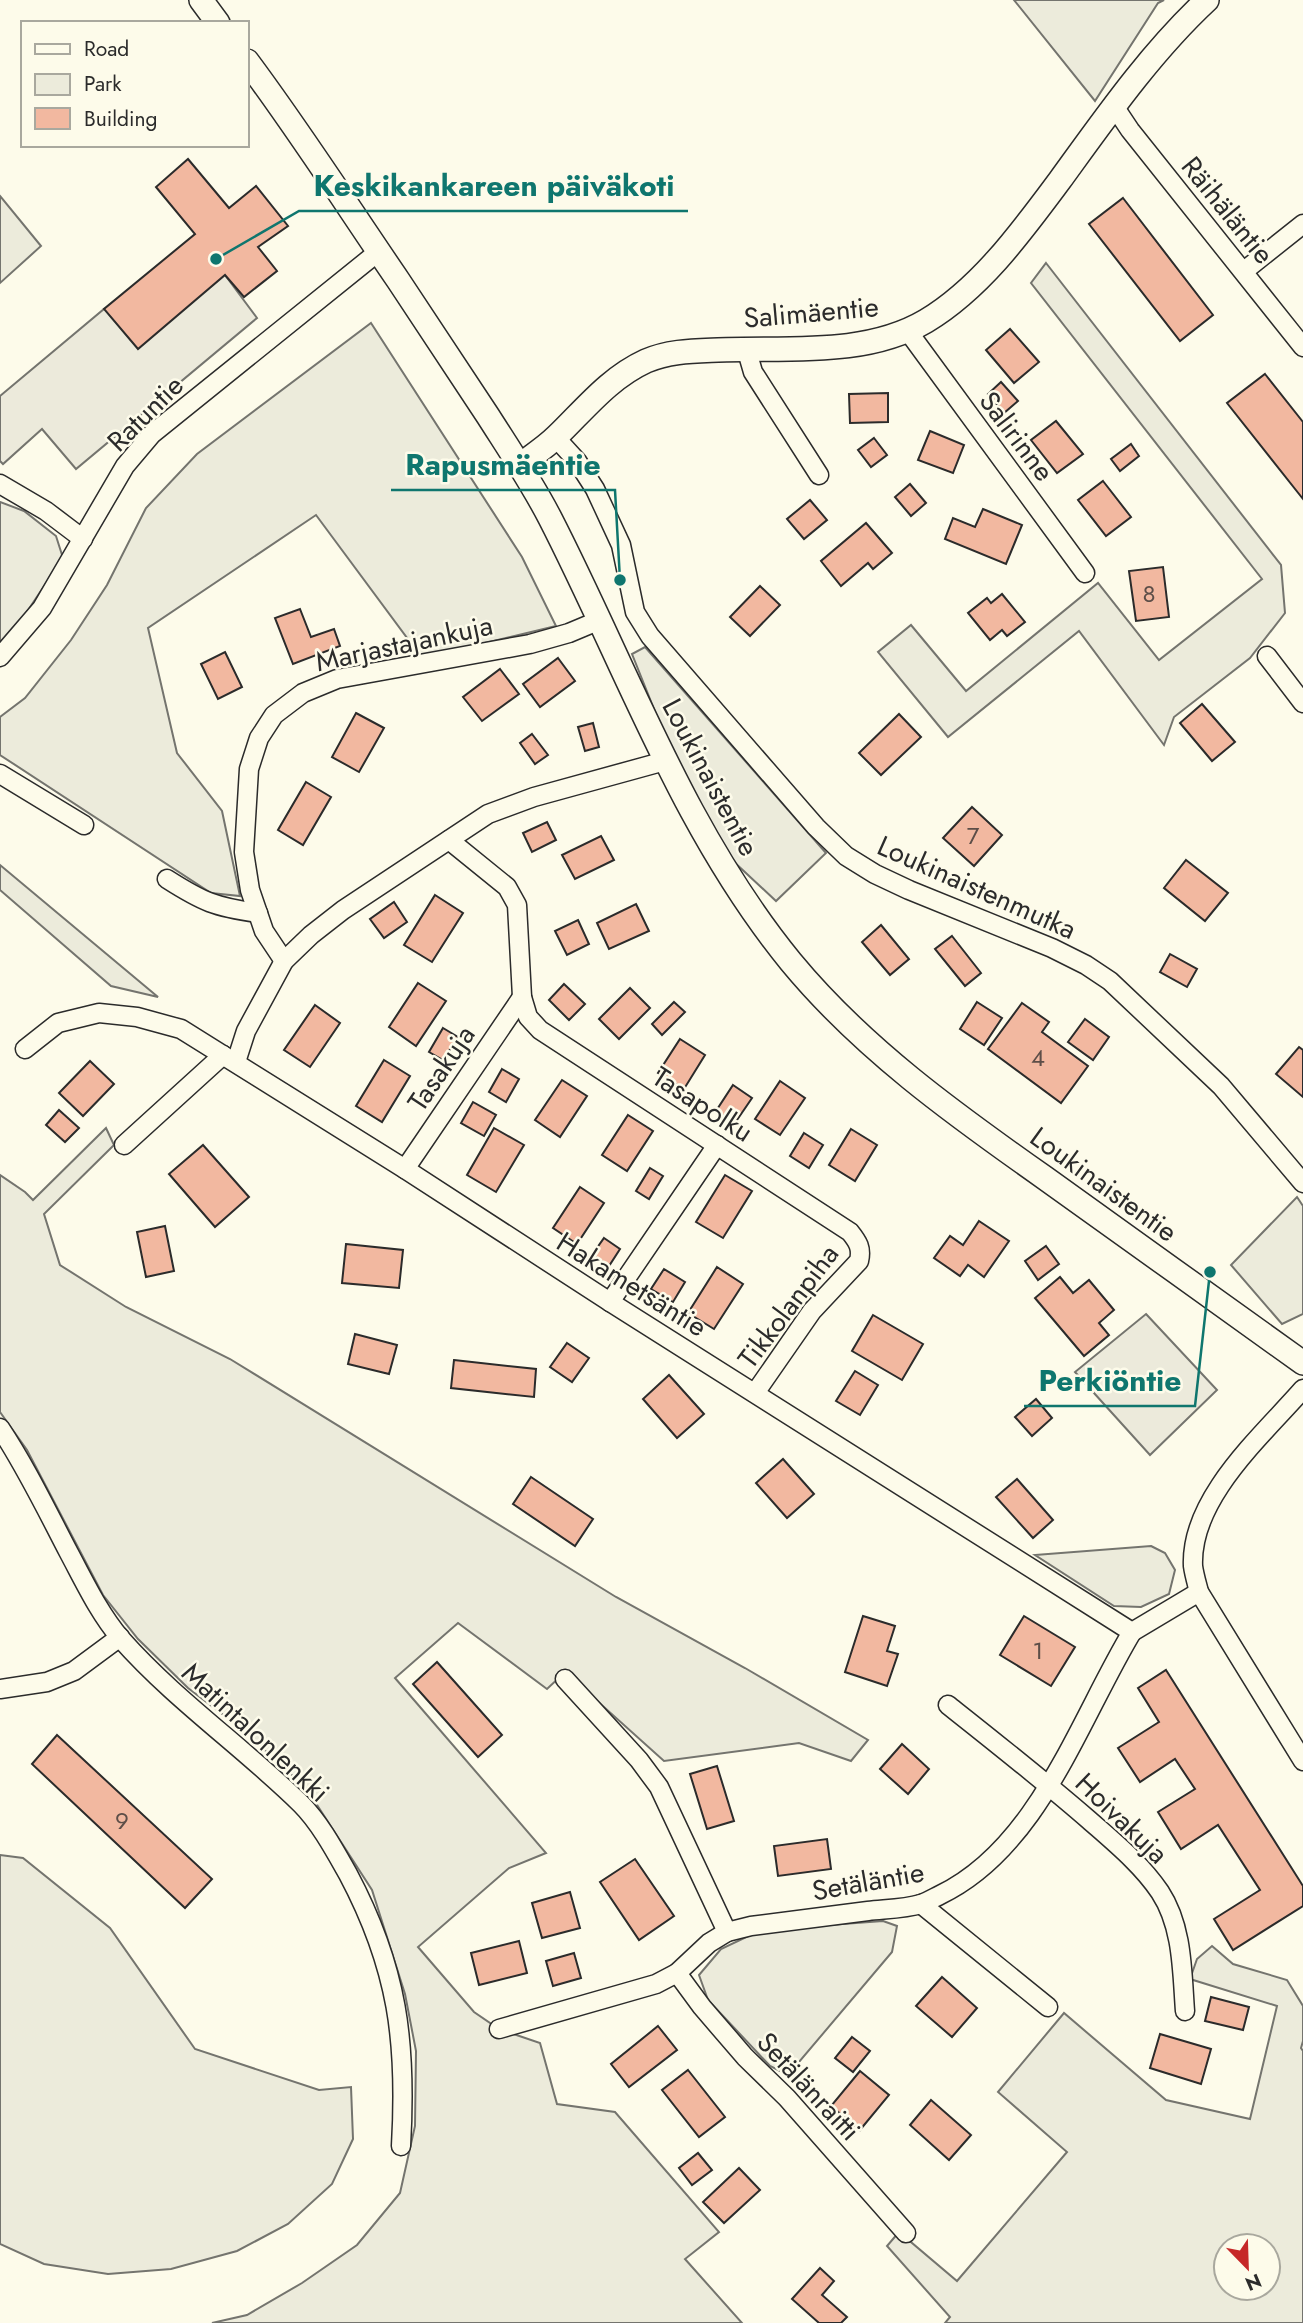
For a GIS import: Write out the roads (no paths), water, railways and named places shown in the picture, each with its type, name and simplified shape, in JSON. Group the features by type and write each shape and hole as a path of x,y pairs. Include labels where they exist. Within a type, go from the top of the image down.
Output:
{"street":[{"path":"201,0 217,21"},
{"name":"Salimäentie","path":"520,465 555,438 622,374 646,361 676,352 865,343 907,330 945,308 974,284 1032,217 1114,106 1184,22 1208,0"},
{"name":"Loukinaistentie","path":"248,62 379,252 520,465 548,514 665,761 699,826 756,916 792,964 874,1048 970,1124 1303,1363"},
{"name":"Räihäläntie","path":"1114,106 1130,130 1303,346"},
{"path":"1244,271 1303,224"},
{"name":"Ratuntie","path":"0,657 42,608 125,466 152,434 379,252"},
{"name":"Salirinne","path":"907,330 1085,573"},
{"path":"746,348 753,372 819,475"},
{"name":"Loukinaistenmutka","path":"555,438 577,461 621,545 635,612 650,636 816,827 846,856 875,874 1052,948 1110,981 1221,1086 1303,1183"},
{"path":"0,484 46,510 83,539"},
{"name":"Marjastajankuja","path":"284,961 264,931 250,890 244,852 249,768 259,738 274,715 303,693 337,679 530,644 569,634 600,620"},
{"path":"1267,656 1303,703"},
{"path":"124,1144 230,1058 284,961 343,910 488,814 534,797 665,761"},
{"path":"0,774 84,825"},
{"path":"450,840 507,887 517,905 522,997"},
{"path":"167,879 197,898 219,907 258,913"},
{"name":"Tasapolku","path":"522,997 528,1017 540,1030 850,1232 862,1251"},
{"name":"Tasakuja","path":"405,1169 522,997"},
{"name":"Hakametsäntie","path":"25,1049 58,1023 99,1013 137,1017 181,1029 1132,1632"},
{"path":"610,1302 717,1145"},
{"name":"Tikkolanpiha","path":"755,1393 812,1311 859,1261 862,1251"},
{"path":"1303,1390 1228,1475 1206,1509 1197,1534 1193,1566 1199,1592 1303,1761"},
{"name":"Matintalonlenkki","path":"0,1427 17,1454 93,1601 120,1637 154,1672 304,1807 337,1854 360,1897 380,1945 394,1992 402,2045 404,2098 401,2146"},
{"path":"1132,1632 1199,1592"},
{"name":"Setäläntie","path":"499,2029 656,1984 677,1973 709,1943 727,1932 751,1926 921,1904 953,1889 979,1871 1007,1842 1049,1785 1132,1632"},
{"path":"0,1689 47,1682 74,1671 120,1637"},
{"path":"565,1679 639,1760 659,1787 727,1932"},
{"name":"Hoivakuja","path":"948,1705 1049,1785 1126,1852 1161,1893 1174,1923 1182,1958 1185,2011"},
{"path":"921,1904 1048,2007"},
{"name":"Setälänraitti","path":"677,1973 745,2057 787,2098 906,2232"}],"place":[{"name":"Keskikankareen päiväkoti","path":"216,259"},
{"name":"Rapusmäentie","path":"620,580"},
{"name":"Perkiöntie","path":"1210,1272"}]}
